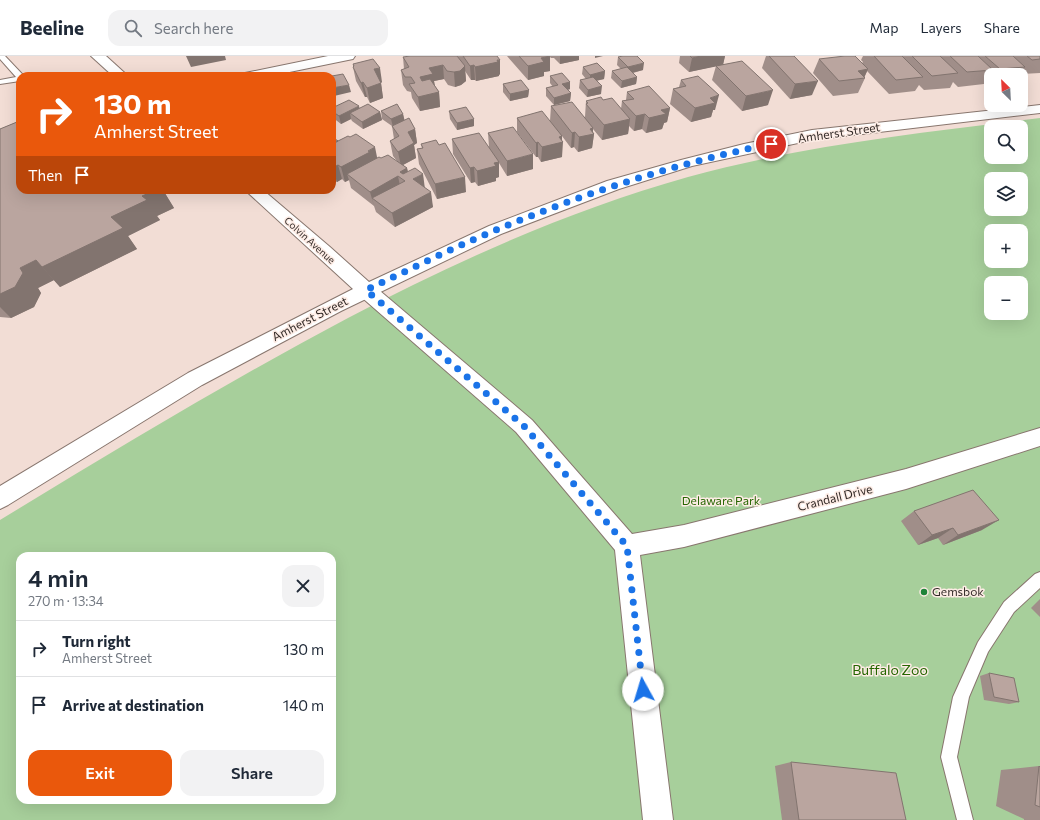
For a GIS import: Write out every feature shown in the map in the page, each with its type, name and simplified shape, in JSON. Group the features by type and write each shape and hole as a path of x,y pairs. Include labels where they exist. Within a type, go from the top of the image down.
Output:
{"street":[{"path":"98,56 116,72"},
{"path":"270,72 348,56"},
{"name":"Amherst Street","path":"0,498 194,379 366,290 495,230 613,185 687,163 744,149 812,135 1040,110"},
{"name":"Colvin Avenue","path":"258,194 324,251 366,290 524,426 627,546"},
{"name":"Crandall Drive","path":"627,546 684,536 906,479 1040,437"},
{"path":"627,546 658,820"}],"lane":[{"path":"1,56 16,73"},
{"path":"0,82 16,79"},
{"path":"965,820 949,756 961,697 983,647 1009,607 1040,579"}],"green space":[{"name":"Delaware Park","path":"1040,118 1040,820 0,820 0,520 216,391 304,342 389,297 515,238 600,205 688,177 775,156 863,141 984,125 984,164 1028,164 1028,120 1024,120"}],"building":[{"path":"457,56 465,66 460,71 454,72 447,71 443,65 429,68 433,74 420,77 422,81 430,79 439,92 418,97 409,84 415,83 411,77 405,77 401,70 409,67 403,57"},
{"path":"463,56 497,56 500,60 497,60 498,62 475,67 474,65 470,66"},
{"path":"519,56 550,56 541,58 544,62 528,66"},
{"path":"637,56 644,63 628,67 618,57"},
{"path":"690,56 701,56 692,58"},
{"path":"769,56 794,56 818,81 795,84"},
{"path":"855,56 868,69 858,71 865,78 839,81 819,59"},
{"path":"874,56 902,56 923,77 896,80"},
{"path":"912,56 940,56 958,73 932,76"},
{"path":"950,56 978,56 991,68 984,68 984,71 967,72"},
{"path":"985,56 1013,56 1025,67 1012,68 999,68"},
{"path":"1027,56 1040,56 1040,59 1032,60"},
{"path":"373,59 380,68 374,69 381,83 367,88 363,82 361,83 353,64"},
{"path":"742,61 773,90 746,96 716,66"},
{"path":"597,63 605,71 590,75 583,67"},
{"path":"627,67 637,77 622,81 612,71"},
{"path":"562,73 570,82 562,84 571,93 554,98 546,88 558,85 550,76"},
{"path":"343,74 349,85 336,87 336,75"},
{"path":"698,76 719,95 710,98 715,103 695,108 673,89 686,86 681,80"},
{"path":"593,77 602,86 588,90 580,80"},
{"path":"521,80 529,90 510,94 503,84"},
{"path":"649,86 670,108 661,110 666,114 649,118 645,114 636,116 622,101 634,99 627,92"},
{"path":"601,97 603,100 612,98 630,119 604,125 586,104 588,103 586,101"},
{"path":"349,100 359,106 339,116 336,114 336,106"},
{"path":"572,102 593,128 590,129 594,134 579,137 575,132 572,133 551,106"},
{"path":"368,104 380,112 362,122 350,113"},
{"path":"397,104 403,114 391,119 381,111"},
{"path":"466,107 474,119 457,123 449,111"},
{"path":"542,111 562,136 559,137 563,142 542,147 538,142 536,143 517,118"},
{"path":"409,118 415,129 408,132 414,143 398,152 390,141 399,136 392,126"},
{"path":"16,122 16,194 147,194 142,196 147,200 111,217 123,228 42,267 36,260 20,268 23,273 15,287 0,294 0,129"},
{"path":"513,127 533,154 507,161 488,133"},
{"path":"479,133 499,162 494,163 496,166 477,171 474,167 470,168 452,139"},
{"path":"356,134 375,147 368,151 370,152 341,167 338,165 336,166 336,142 348,136 350,137"},
{"path":"436,140 439,145 445,143 465,177 435,184 417,149 423,148 421,144"},
{"path":"388,155 407,168 400,172 403,174 415,168 423,174 413,179 431,192 392,213 372,198 405,181 398,176 370,192 347,174 379,157 381,158"},
{"path":"973,490 999,520 958,535 953,528 932,535 914,511"},
{"path":"989,673 1014,678 1019,702 994,697"},
{"path":"791,762 896,773 906,820 799,820"},
{"path":"1039,766 1040,767 1040,807 1035,805"}],"place":[{"name":"Gemsbok","path":"924,592"}],"route":[{"path":"643,690 627,546 524,426 366,290 495,230 613,185 687,163 771,144"}],"park label":[{"name":"Buffalo Zoo","path":"890,670"}]}
